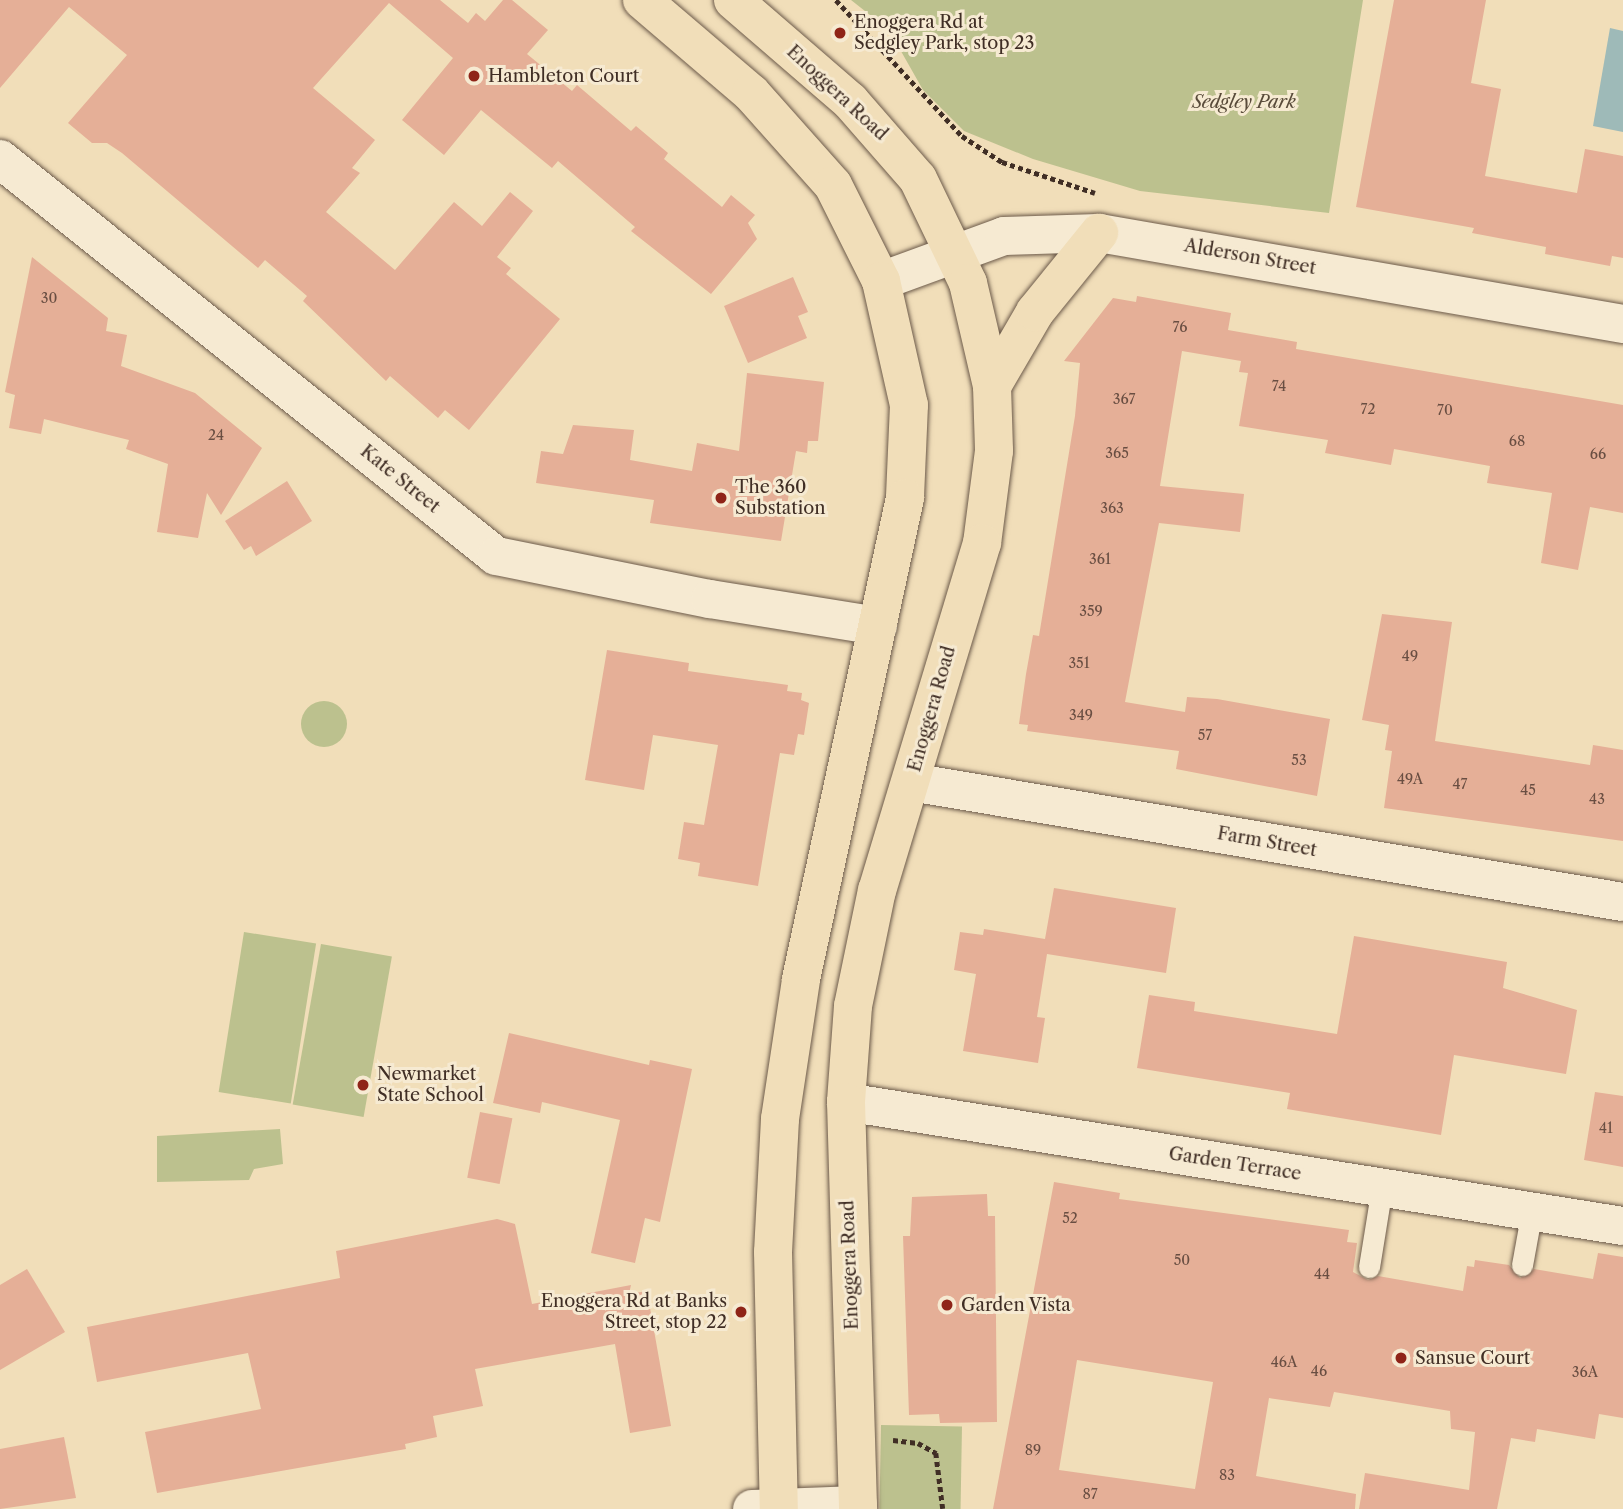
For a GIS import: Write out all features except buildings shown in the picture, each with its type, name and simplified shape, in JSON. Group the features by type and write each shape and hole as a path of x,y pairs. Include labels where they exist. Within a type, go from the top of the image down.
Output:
{"main road":[{"path":"642,0 751,93 810,156 852,219 881,281 905,377 910,439 905,498 801,981 780,1119 773,1252 770,1508"},
{"name":"Enoggera Road","path":"733,0 850,101 900,154 957,252 977,313 992,386 994,450 988,513 862,954 846,1102 858,1507"},
{"path":"992,386 1035,312 1099,233"}],"street":[{"name":"Kate Street","path":"0,159 496,556 710,599 878,626"},
{"name":"Alderson Street","path":"881,281 957,252 1024,233 1099,233 1623,324"},
{"name":"Farm Street","path":"911,782 1623,902"},
{"name":"Garden Terrace","path":"846,1102 1623,1226"},
{"path":"770,1508 858,1507"}],"lane":[{"path":"1369,1267 1381,1188"},
{"path":"1522,1265 1532,1210"}],"path":[{"path":"836,0 962,136 1002,162 1107,196"},
{"path":"893,1440 918,1443 936,1453 943,1509"}],"green space":[{"name":"Sedgley Park","path":"851,0 1363,0 1329,213 1140,191 1033,159 964,131 923,90 889,30"},
{"path":"324,701 340,708 347,724 340,740 324,747 308,740 301,724 308,708"},
{"path":"244,932 316,943 291,1103 219,1092"},
{"path":"321,944 392,957 364,1117 293,1105"},
{"path":"280,1129 283,1164 254,1169 249,1180 157,1182 157,1136"},
{"path":"881,1425 962,1426 961,1509 880,1509"}],"water":[{"path":"1610,28 1623,31 1623,132 1593,126"}],"place":[{"name":"Enoggera Rd at Sedgley Park, stop 23","path":"840,33"},
{"name":"Hambleton Court","path":"474,76"},
{"name":"The 360 Substation","path":"721,498"},
{"name":"Newmarket State School","path":"363,1085"},
{"name":"Garden Vista","path":"947,1305"},
{"name":"Enoggera Rd at Banks Street, stop 22","path":"741,1312"},
{"name":"Sansue Court","path":"1401,1358"}]}
